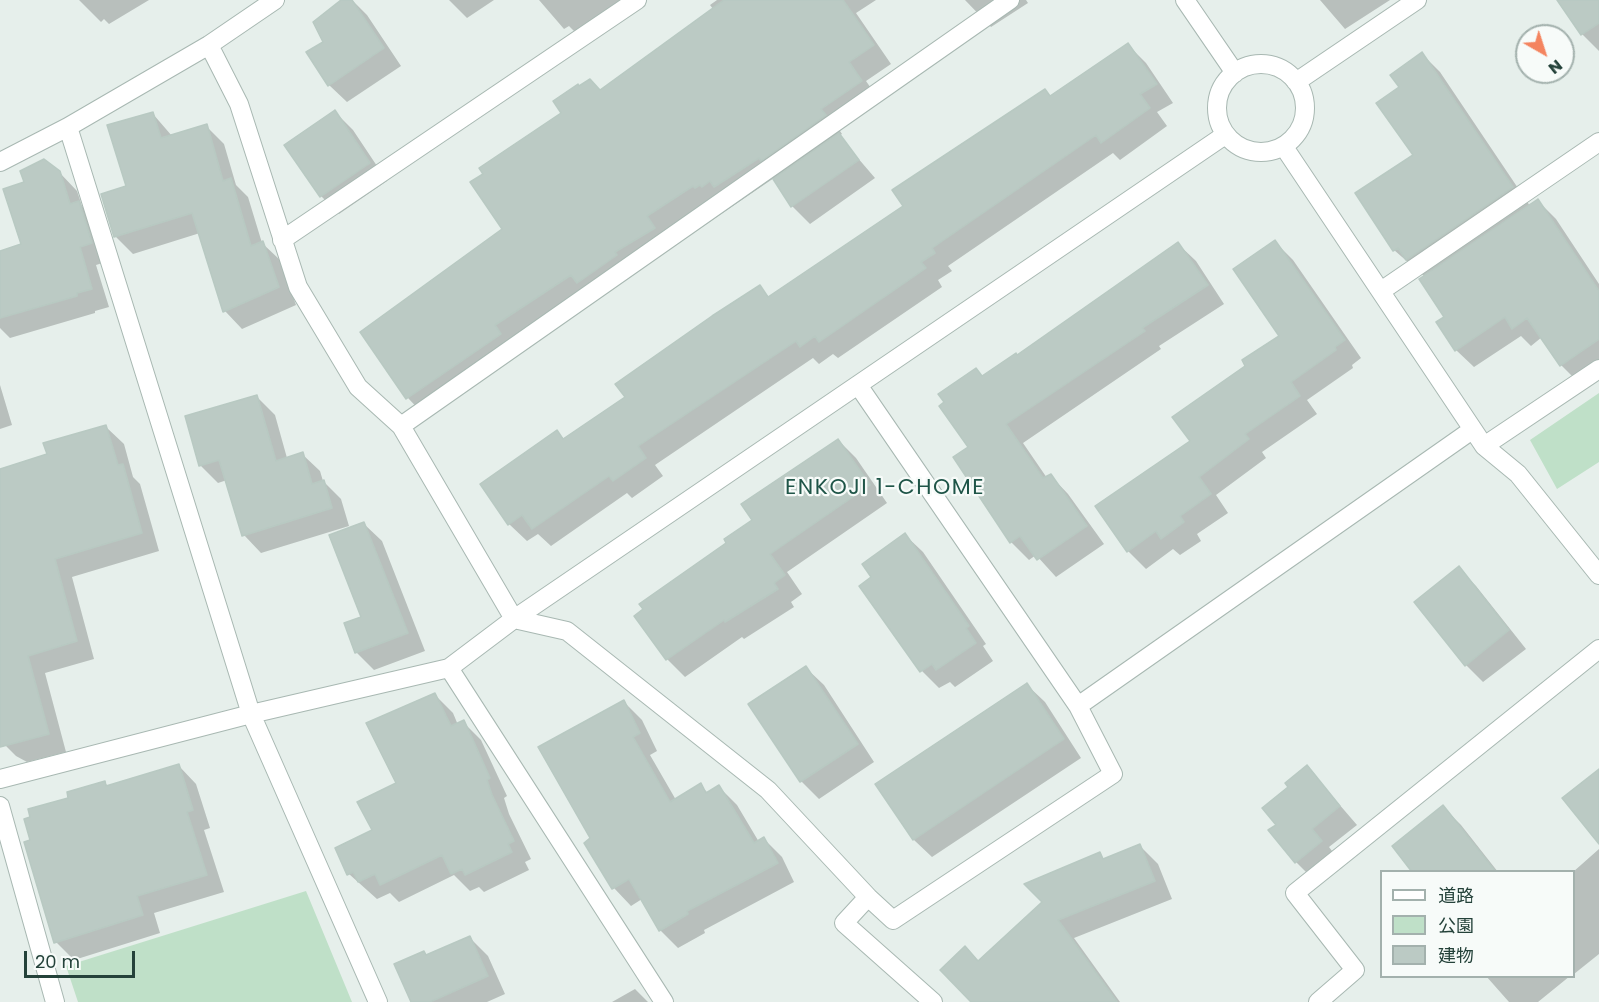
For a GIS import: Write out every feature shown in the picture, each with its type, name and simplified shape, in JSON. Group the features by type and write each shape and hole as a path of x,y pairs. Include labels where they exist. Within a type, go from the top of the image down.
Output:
{"street":[{"path":"0,162 68,127 209,45 275,0"},
{"path":"282,240 638,0"},
{"path":"401,426 1010,0"},
{"path":"1185,0 1235,73"},
{"path":"1296,82 1417,0"},
{"path":"209,45 239,104 298,287 358,387 401,426 514,619 567,631 768,790 868,897 893,920 1113,774 1077,706 858,385"},
{"path":"1261,64 1287,72 1296,82 1303,94 1305,110 1303,124 1295,137 1284,147 1272,152 1246,150 1226,135 1219,123 1216,109 1225,83 1235,73 1247,66 1261,64"},
{"path":"68,127 251,714 378,1002"},
{"path":"0,779 251,714 449,668 514,619 1226,135"},
{"path":"1381,291 1599,142"},
{"path":"1284,147 1472,430 1484,446 1518,474 1599,575"},
{"path":"1484,446 1599,369"},
{"path":"1077,706 1472,430"},
{"path":"1318,1002 1355,970 1295,893 1599,649"},
{"path":"449,668 664,1002"},
{"path":"0,806 55,1002"},
{"path":"868,897 844,923 930,1001"}],"green space":[{"path":"1599,393 1599,462 1557,489 1530,440"},
{"path":"306,891 352,1002 78,1002 66,966"}],"building":[{"path":"341,0 352,0 384,48 328,86 306,52 323,42 313,22"},
{"path":"724,0 843,0 874,45 849,62 862,81 821,109 826,115 761,161 759,158 714,187 710,181 702,187 693,186 647,216 655,228 615,252 617,255 577,283 571,275 495,325 501,334 406,399 360,332 502,229 470,182 483,174 479,168 561,113 553,101 578,84 579,86 590,79 600,90"},
{"path":"1557,0 1599,0 1599,23 1581,35"},
{"path":"1128,43 1157,84 1140,94 1150,108 1101,143 1096,135 932,248 935,253 921,262 926,268 819,342 815,336 800,347 796,341 638,446 646,458 613,481 609,476 532,529 522,515 508,525 480,484 557,430 563,439 625,397 615,384 712,316 760,285 768,297 903,206 892,190 1045,89 1050,96"},
{"path":"1422,52 1513,187 1406,260 1398,248 1393,251 1355,193 1413,155 1376,103 1399,87 1390,75"},
{"path":"335,110 370,163 320,197 284,145"},
{"path":"153,112 161,138 207,124 223,181 231,178 251,246 263,241 279,287 223,312 192,213 114,237 101,194 126,186 107,125"},
{"path":"839,133 859,160 791,207 773,179"},
{"path":"44,159 60,171 70,204 79,201 92,243 80,247 92,289 77,293 77,296 0,318 0,251 21,244 3,189 24,182 20,171"},
{"path":"1538,199 1599,291 1599,339 1560,366 1527,318 1512,329 1505,317 1455,351 1436,322 1444,317 1419,279"},
{"path":"1275,240 1345,340 1335,347 1336,350 1291,382 1300,396 1245,434 1249,439 1199,477 1211,494 1180,516 1184,522 1161,539 1156,531 1127,552 1095,506 1190,441 1172,417 1245,366 1242,360 1279,336 1233,269"},
{"path":"1178,242 1208,285 1142,328 1145,331 1006,424 1043,478 1051,474 1087,526 1037,560 1020,536 1010,543 953,457 968,447 939,406 944,402 938,394 976,368 982,376 1016,353 1017,355"},
{"path":"257,395 276,461 303,452 312,484 324,480 332,508 242,536 219,460 199,466 185,416"},
{"path":"106,425 118,465 123,464 142,533 55,559 77,641 28,656 49,734 0,747 0,469 47,454 43,443"},
{"path":"838,439 870,485 770,554 785,575 774,583 778,589 725,622 724,620 666,660 634,616 643,609 639,604 726,543 724,539 752,520 741,504"},
{"path":"364,522 408,633 355,653 344,623 361,617 329,535"},
{"path":"905,533 969,626 966,628 976,643 936,670 932,664 920,672 859,586 871,577 862,564"},
{"path":"1459,566 1509,630 1465,666 1414,602"},
{"path":"806,666 858,744 800,782 748,704"},
{"path":"1027,683 1064,739 913,840 875,784"},
{"path":"435,693 451,726 464,720 490,778 487,780 492,795 514,841 508,844 512,852 465,875 462,869 451,874 442,855 380,885 375,874 358,882 353,872 347,875 335,848 372,830 357,802 396,783 366,723"},
{"path":"624,700 640,733 633,737 670,802 701,783 706,793 719,785 754,843 764,837 778,863 687,911 688,914 659,931 629,879 612,889 584,843 590,838 538,747"},
{"path":"179,764 193,810 187,812 207,875 137,896 143,915 54,943 24,842 30,840 24,819 30,817 28,809 68,798 67,792 105,781 106,786"},
{"path":"1307,765 1340,806 1312,829 1322,841 1295,863 1268,830 1276,825 1262,808 1288,787 1285,783"},
{"path":"1599,769 1599,844 1562,798"},
{"path":"1443,805 1494,870 1410,870 1392,846"},
{"path":"1140,844 1155,881 1058,920 1117,1002 971,1002 940,970 965,946 978,961 1042,902 1024,884 1100,852 1103,859"},
{"path":"470,936 488,976 430,1002 411,1002 394,964 424,951 426,955"}],"district":[{"name":"ENKOJI 1-CHOME","path":"885,488"}]}
